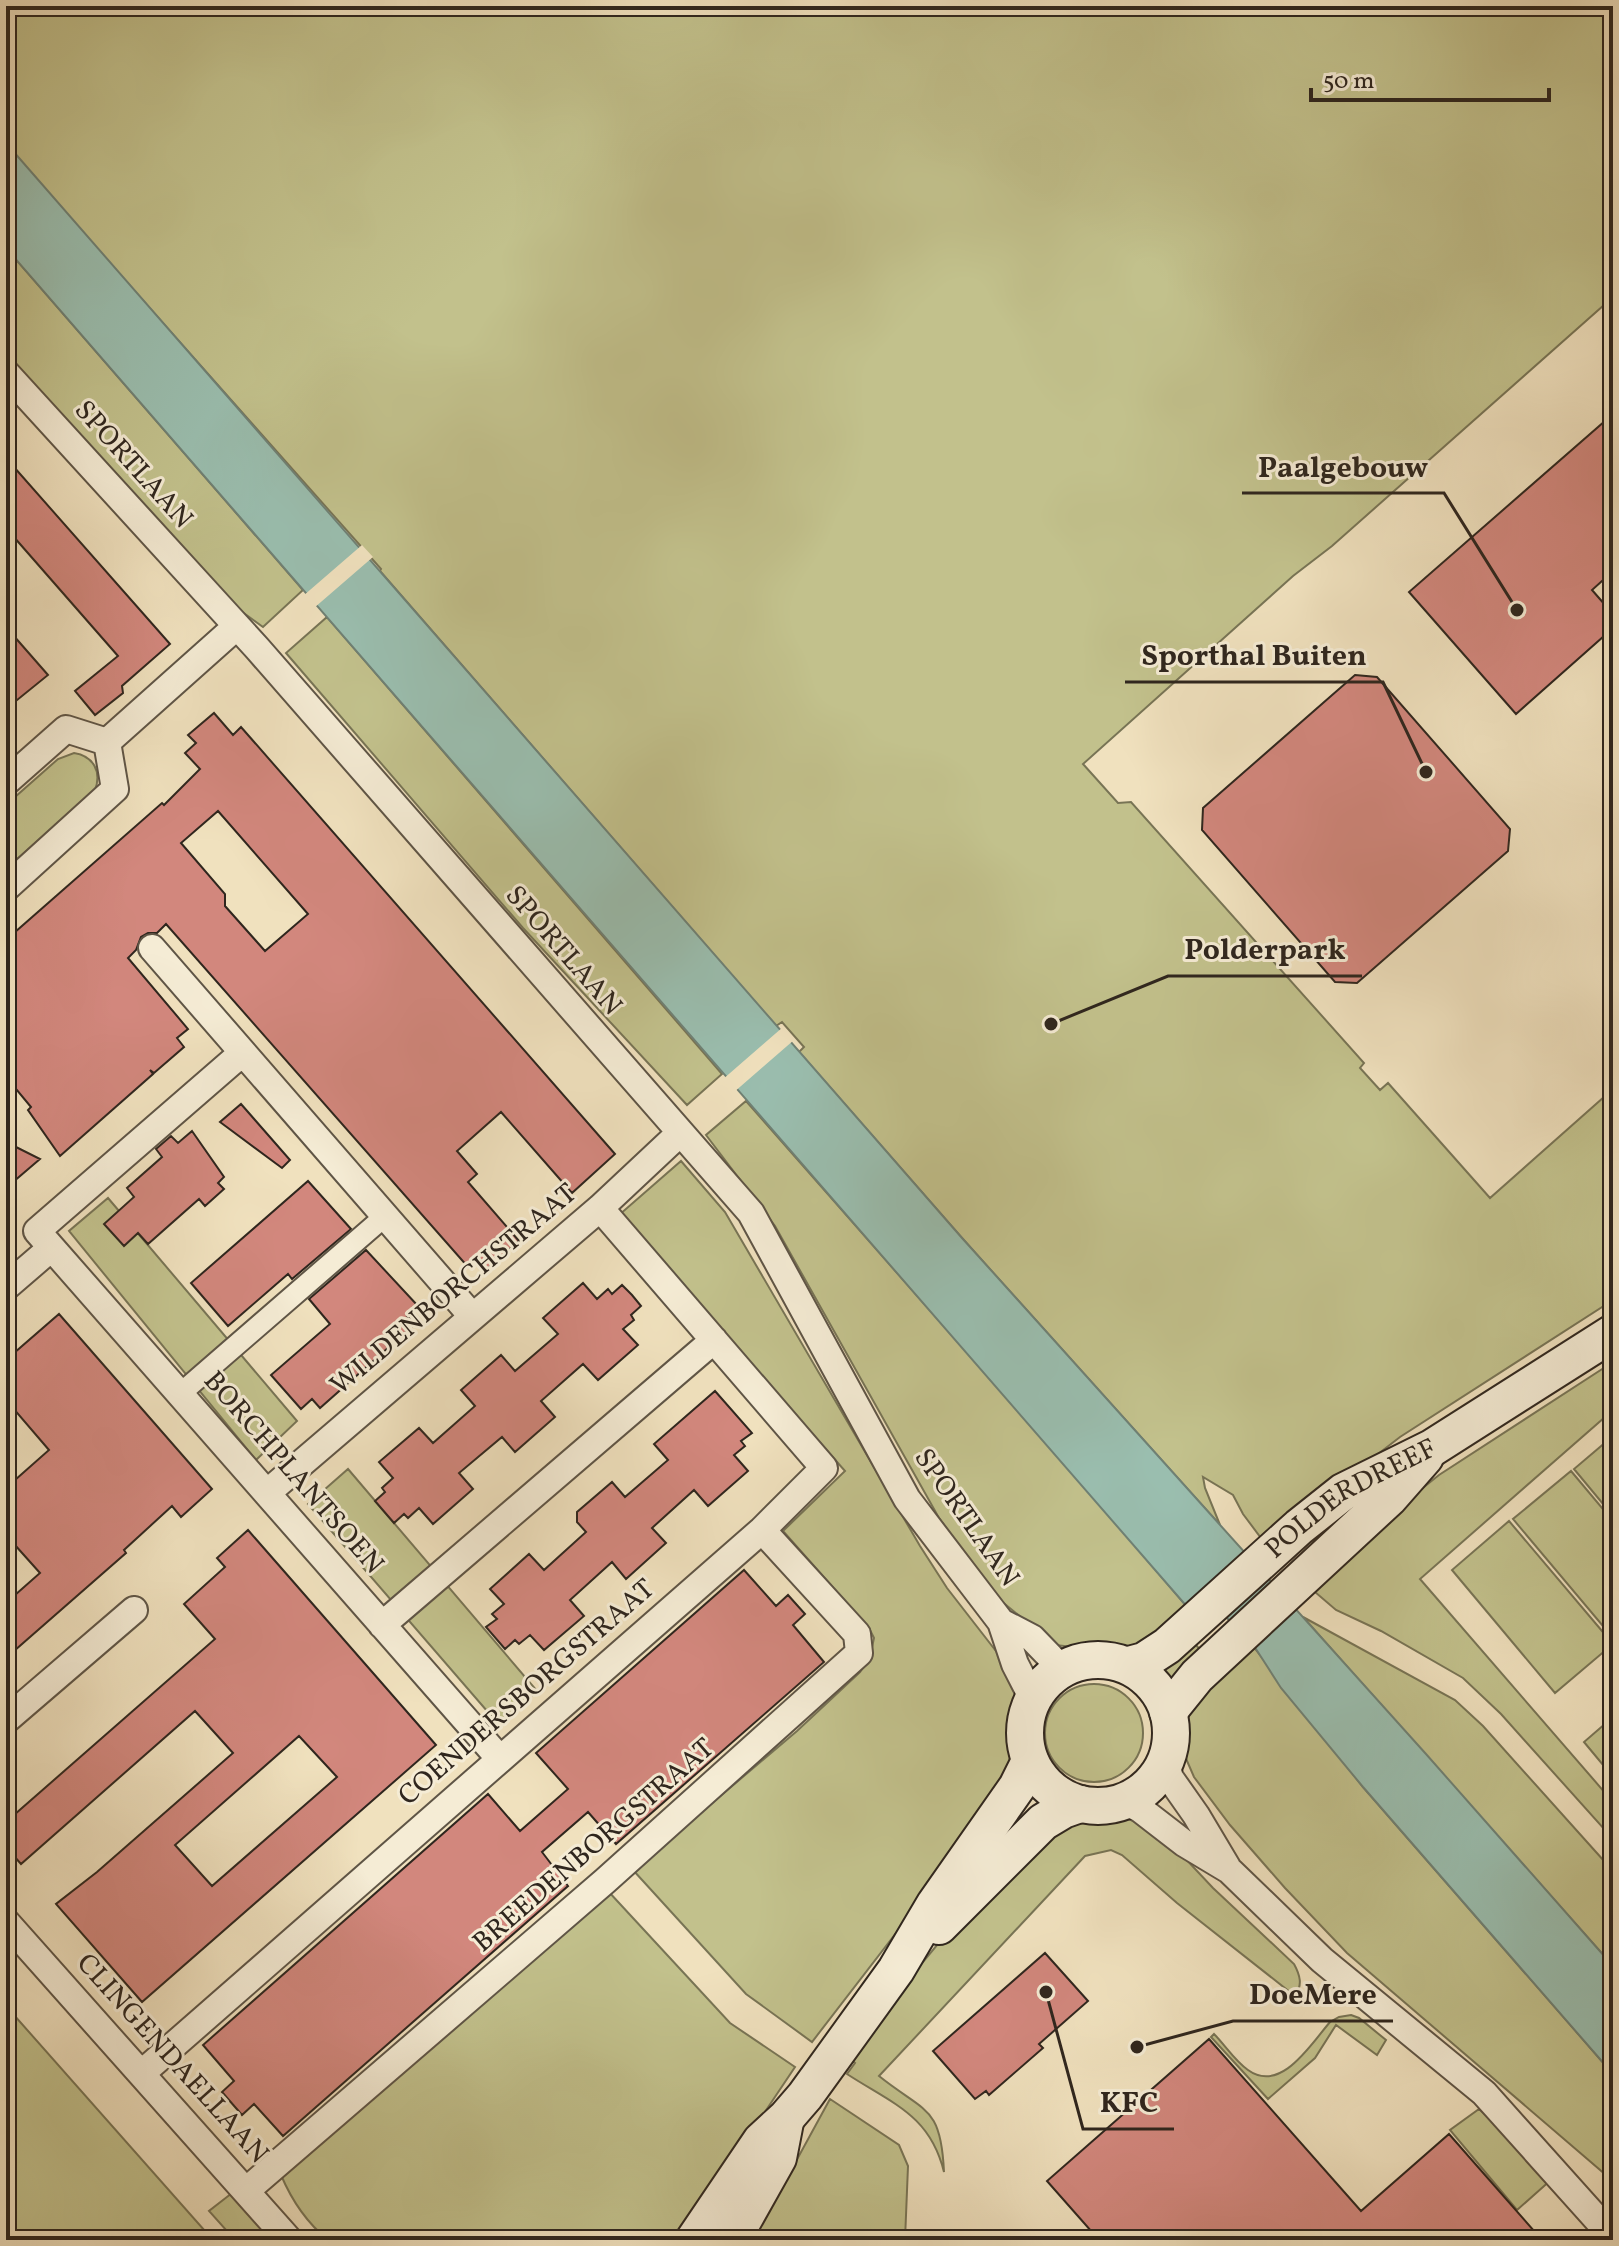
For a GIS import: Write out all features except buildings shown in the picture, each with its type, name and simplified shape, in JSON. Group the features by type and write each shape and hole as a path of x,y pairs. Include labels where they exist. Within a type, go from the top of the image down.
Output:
{"main road":[{"path":"1432,1448 1613,1333"},
{"name":"POLDERDREEF","path":"1129,1665 1144,1661 1167,1646 1299,1527 1343,1492 1432,1448"},
{"name":"POLDERDREEF","path":"1168,1712 1197,1676 1389,1498 1432,1448"},
{"path":"1108,1660 1129,1665 1160,1693 1168,1712 1171,1744 1154,1781 1142,1793 1102,1806 1080,1804 1050,1789 1030,1761 1025,1740 1033,1699 1045,1682 1062,1669 1083,1662 1108,1660"},
{"path":"694,2240 761,2141 795,2107 896,1970 935,1904 1017,1787 1030,1761"},
{"path":"896,1970 1043,1822 1080,1804"},
{"path":"732,2240 778,2158 795,2107"}],"street":[{"name":"SPORTLAAN","path":"6,373 237,626 751,1213 907,1499 1001,1622 1015,1664 1033,1699"},
{"path":"107,742 237,626"},
{"path":"6,782 66,729 107,742"},
{"path":"6,888 115,789 107,742"},
{"path":"152,948 472,1316"},
{"path":"6,1287 43,1240 241,1054"},
{"name":"WILDENBORCHSTRAAT","path":"268,1492 600,1208 680,1133"},
{"name":"COENDERSBORGSTRAAT","path":"142,2073 762,1530 824,1468 600,1208"},
{"path":"181,1393 384,1217"},
{"name":"BORCHPLANTSOEN","path":"43,1240 181,1393 500,1759"},
{"path":"382,1625 714,1340"},
{"name":"BREEDENBORGSTRAAT","path":"247,2190 605,1881 859,1653 857,1634 762,1530"},
{"path":"6,1720 134,1610"},
{"name":"SPORTLAAN","path":"1001,1622 1032,1638 1062,1669"},
{"path":"1165,1761 1170,1778 1229,1870"},
{"path":"1123,1800 1229,1870 1322,1960 1484,2093 1613,2237"},
{"name":"CLINGENDAELLAAN","path":"6,1922 289,2240"}],"shaded area":[{"path":"6,6 1613,6 1613,297 1083,764 1118,803 1131,802 1364,1063 1360,1068 1380,1090 1388,1083 1490,1198 1613,1089 1613,1300 1400,1437 1264,1542 1233,1495 1203,1477 1220,1525 962,1238 799,1052 804,1047 782,1022 776,1026 381,569 6,146"},
{"path":"6,143 962,1238 1613,1966 1613,2074 1363,1787 1281,1688 1256,1649 1227,1618 1189,1609 6,248"},
{"path":"6,248 303,590 263,627 241,611 6,373"},
{"path":"327,617 722,1074 687,1105 523,928 286,653"},
{"path":"74,753 86,757 94,766 97,777 95,790 6,869 6,805 58,759"},
{"path":"746,1101 1189,1609 1133,1649 1110,1651 1055,1645 995,1596 939,1518 775,1226 706,1135"},
{"path":"681,1161 725,1212 920,1546 947,1588 1006,1664 1022,1695 1014,1738 1016,1756 994,1806 812,2042 746,1994 633,1870 797,1731 860,1672 870,1657 874,1638 869,1628 783,1531 845,1471 619,1215"},
{"path":"108,1198 297,1421 256,1460 69,1231"},
{"path":"1613,1362 1613,1410 1420,1579 1613,1802 1613,1839 1501,1714 1463,1678 1381,1631 1336,1610 1308,1586 1354,1543 1439,1475"},
{"path":"1613,1436 1613,1516 1574,1469"},
{"path":"348,1469 537,1691 500,1726 308,1504"},
{"path":"1571,1471 1613,1521 1613,1638 1513,1519"},
{"path":"1509,1521 1613,1644 1555,1693 1452,1570"},
{"path":"1303,1617 1455,1700 1483,1726 1613,1871 1613,1966"},
{"path":"1189,1637 1202,1652 1167,1685 1153,1670"},
{"path":"1249,1641 1363,1787 1613,2074 1613,2181 1347,1953 1230,1825 1194,1777 1184,1754 1182,1718"},
{"path":"1094,1684 1113,1688 1129,1698 1139,1714 1143,1733 1139,1752 1129,1768 1113,1778 1094,1782 1075,1778 1059,1768 1049,1752 1045,1733 1049,1714 1059,1698 1075,1688"},
{"path":"1613,1717 1613,1777 1584,1742"},
{"path":"1082,1819 1135,1819 1167,1839 1213,1888 1294,1964 1300,1980 1298,1992 1295,1996 1177,1903 1122,1855 1111,1850 1085,1856 879,2076 928,2113 939,2134 944,2172 938,2153 919,2124 894,2103 847,2074 855,2063 849,2058 947,1933 1041,1838"},
{"path":"608,1891 730,2023 795,2067 679,2240 328,2240 300,2210 281,2175"},
{"path":"6,2006 213,2240 6,2240"},
{"path":"1351,2015 1386,2040 1377,2055 1336,2025 1315,2058 1268,2099 1211,2037 1214,2034 1248,2070 1260,2076 1272,2076 1294,2063 1330,2022"},
{"path":"830,2099 899,2145 908,2166 905,2240 753,2240"},
{"path":"1479,2109 1552,2179 1517,2210 1450,2130"},
{"path":"232,2193 273,2240 235,2240 209,2211"}],"pier":[{"path":"362,545 373,557 314,608 303,596"},
{"path":"783,1027 794,1040 733,1093 722,1080"}],"place":[{"name":"Paalgebouw","path":"1517,610"},
{"name":"Sporthal Buiten","path":"1426,772"},
{"name":"Polderpark","path":"1051,1024"},
{"name":"KFC","path":"1046,1992"},
{"name":"DoeMere","path":"1137,2047"}]}
